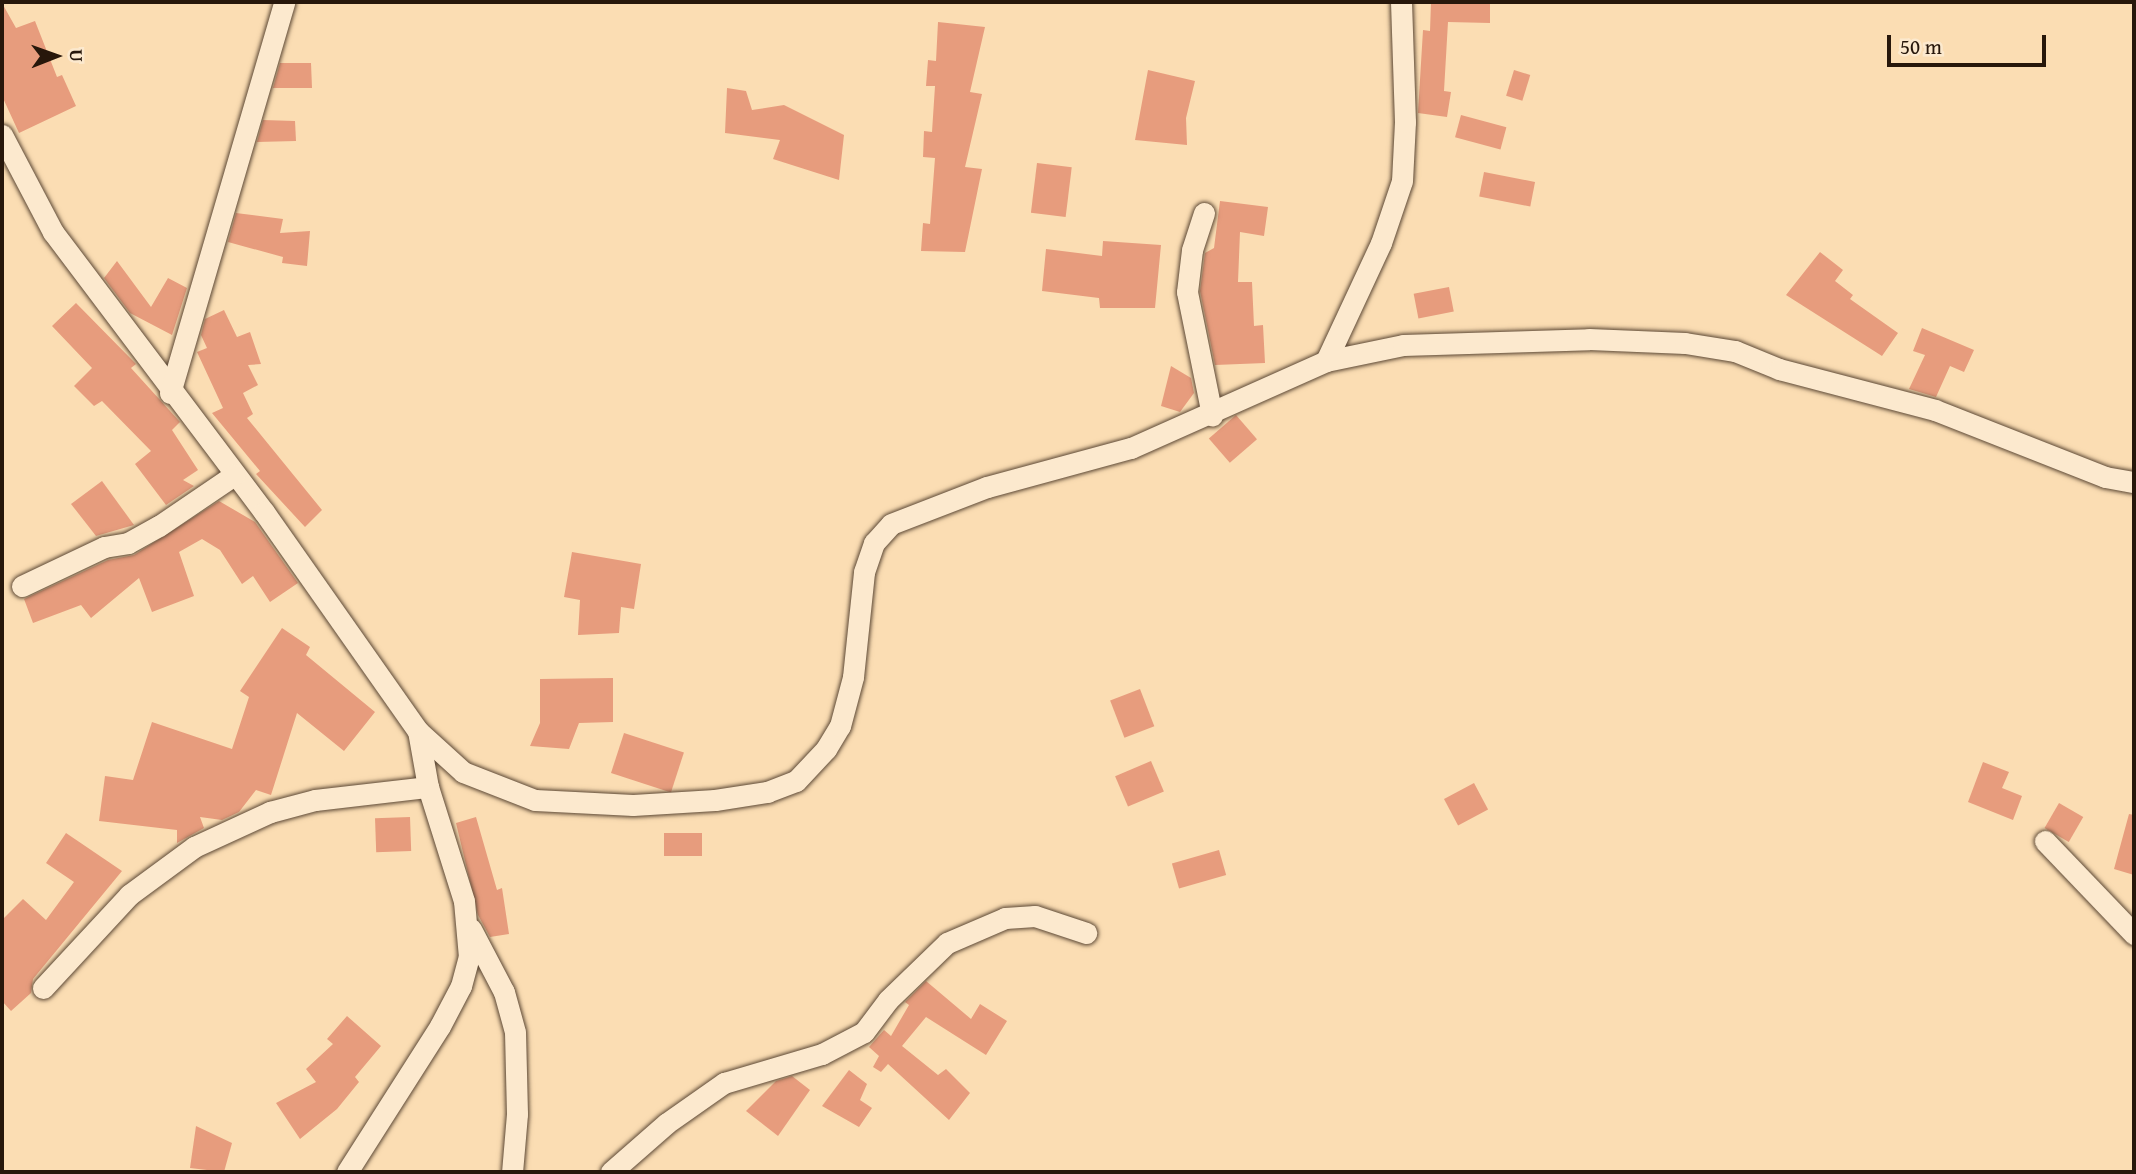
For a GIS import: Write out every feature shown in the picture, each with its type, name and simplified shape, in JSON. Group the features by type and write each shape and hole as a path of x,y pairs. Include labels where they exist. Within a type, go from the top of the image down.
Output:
{"street":[{"path":"170,393 284,2"},
{"path":"1326,361 1381,243 1402,181 1405,122 1401,2"},
{"path":"2,135 53,232 170,393 234,475 418,731 454,765 484,783 555,803 633,805 715,800 781,788 809,770 840,726 853,677 863,572 874,543 891,524 987,487 1131,448 1212,415 1284,377 1326,361 1403,345 1469,340 1685,343 1735,351 1779,369 1935,411 2105,477 2134,482"},
{"path":"1204,213 1192,250 1187,292 1212,415"},
{"path":"22,586 103,547 128,542 159,527 234,475"},
{"path":"418,731 428,787 469,923 504,992 515,1032 517,1114 512,1172"},
{"path":"43,988 129,895 194,847 270,812 315,800 428,787"},
{"path":"2045,841 2134,934"},
{"path":"611,1172 667,1123 724,1083 822,1054 864,1032 888,1000 947,943 1005,918 1035,916 1086,933"},
{"path":"347,1172 418,1064 461,986 469,957 469,923"}],"building":[{"path":"1431,2 1490,2 1490,23 1448,22 1444,91 1451,92 1447,117 1418,113 1423,30 1430,31"},
{"path":"2,3 16,28 35,21 57,77 62,75 76,106 19,133 2,96"},
{"path":"938,22 985,27 970,92 982,94 965,167 982,169 965,252 921,251 923,223 930,224 935,158 923,157 924,131 932,132 935,86 926,86 928,60 936,61"},
{"path":"280,63 311,63 312,88 273,88"},
{"path":"1148,70 1195,81 1186,118 1187,145 1135,140"},
{"path":"1514,70 1530,75 1522,101 1506,96"},
{"path":"727,88 746,91 752,110 784,105 844,135 839,180 773,159 780,140 725,133"},
{"path":"1461,115 1506,127 1500,149 1455,137"},
{"path":"263,120 295,121 296,141 257,142"},
{"path":"1037,163 1072,167 1066,217 1031,213"},
{"path":"1484,172 1535,182 1530,206 1479,197"},
{"path":"1220,201 1268,207 1264,236 1240,232 1238,282 1252,282 1254,326 1263,325 1265,363 1215,365 1200,291 1205,253 1214,248"},
{"path":"236,213 283,219 280,233 310,231 307,266 282,263 283,257 228,242"},
{"path":"1103,241 1161,245 1155,308 1100,308 1099,298 1042,291 1046,249 1102,256"},
{"path":"1820,252 1843,270 1835,281 1853,295 1850,299 1898,333 1882,356 1786,295"},
{"path":"117,261 151,307 168,278 187,288 172,335 130,313 104,278"},
{"path":"1449,287 1454,312 1418,318 1414,294"},
{"path":"76,303 136,364 131,368 180,422 172,430 198,470 183,480 194,486 166,505 135,464 151,451 102,401 94,406 74,386 92,368 52,326"},
{"path":"224,310 237,337 250,332 261,364 248,365 258,385 243,393 253,414 247,418 322,510 305,527 256,474 260,471 212,413 223,408 197,352 207,348 201,335 205,319"},
{"path":"1922,328 1974,350 1964,372 1950,366 1936,397 1909,389 1925,355 1913,351"},
{"path":"1171,366 1191,378 1194,393 1180,412 1161,406"},
{"path":"1236,415 1257,439 1230,463 1209,439"},
{"path":"102,481 134,525 96,536 71,504"},
{"path":"219,501 255,522 298,583 270,602 253,576 242,584 220,550 202,539 179,552 194,596 152,612 139,578 91,618 81,605 33,623 24,599 108,560 134,555"},
{"path":"572,552 641,564 634,609 621,607 619,633 578,635 580,600 564,597"},
{"path":"282,628 310,647 306,655 375,712 344,751 297,713 271,795 256,790 239,812 222,820 200,817 204,828 177,843 177,830 99,821 105,776 133,780 152,722 232,749 249,697 240,691"},
{"path":"613,678 613,722 579,723 569,749 530,746 540,723 540,679"},
{"path":"1140,689 1154,726 1124,738 1110,700"},
{"path":"624,733 684,752 671,792 611,773"},
{"path":"1151,761 1164,791 1128,807 1115,776"},
{"path":"1983,762 2009,772 2002,788 2022,796 2013,820 1968,802"},
{"path":"1474,783 1488,809 1458,825 1444,799"},
{"path":"2059,803 2083,817 2069,842 2044,828"},
{"path":"2129,814 2134,815 2134,875 2114,869"},
{"path":"410,817 411,851 376,852 375,818"},
{"path":"476,817 497,890 502,888 509,934 490,937 478,915 456,823"},
{"path":"66,833 122,871 33,979 31,993 11,1011 2,1001 2,920 23,899 46,920 74,882 46,863"},
{"path":"664,833 702,833 702,856 664,856"},
{"path":"1219,850 1226,875 1179,888 1172,864"},
{"path":"926,981 971,1019 980,1004 1007,1021 986,1055 926,1017 902,1046 938,1075 946,1069 970,1093 949,1120 888,1064 881,1072 873,1067 879,1056 869,1047 884,1030 891,1036 909,1005 905,1002"},
{"path":"347,1016 381,1046 355,1077 359,1082 337,1109 300,1139 276,1103 316,1082 306,1069 333,1044 327,1039"},
{"path":"849,1070 867,1084 860,1100 872,1108 859,1127 822,1106"},
{"path":"792,1076 810,1090 778,1136 746,1111 776,1081"},
{"path":"196,1126 232,1143 224,1172 190,1168"}]}
